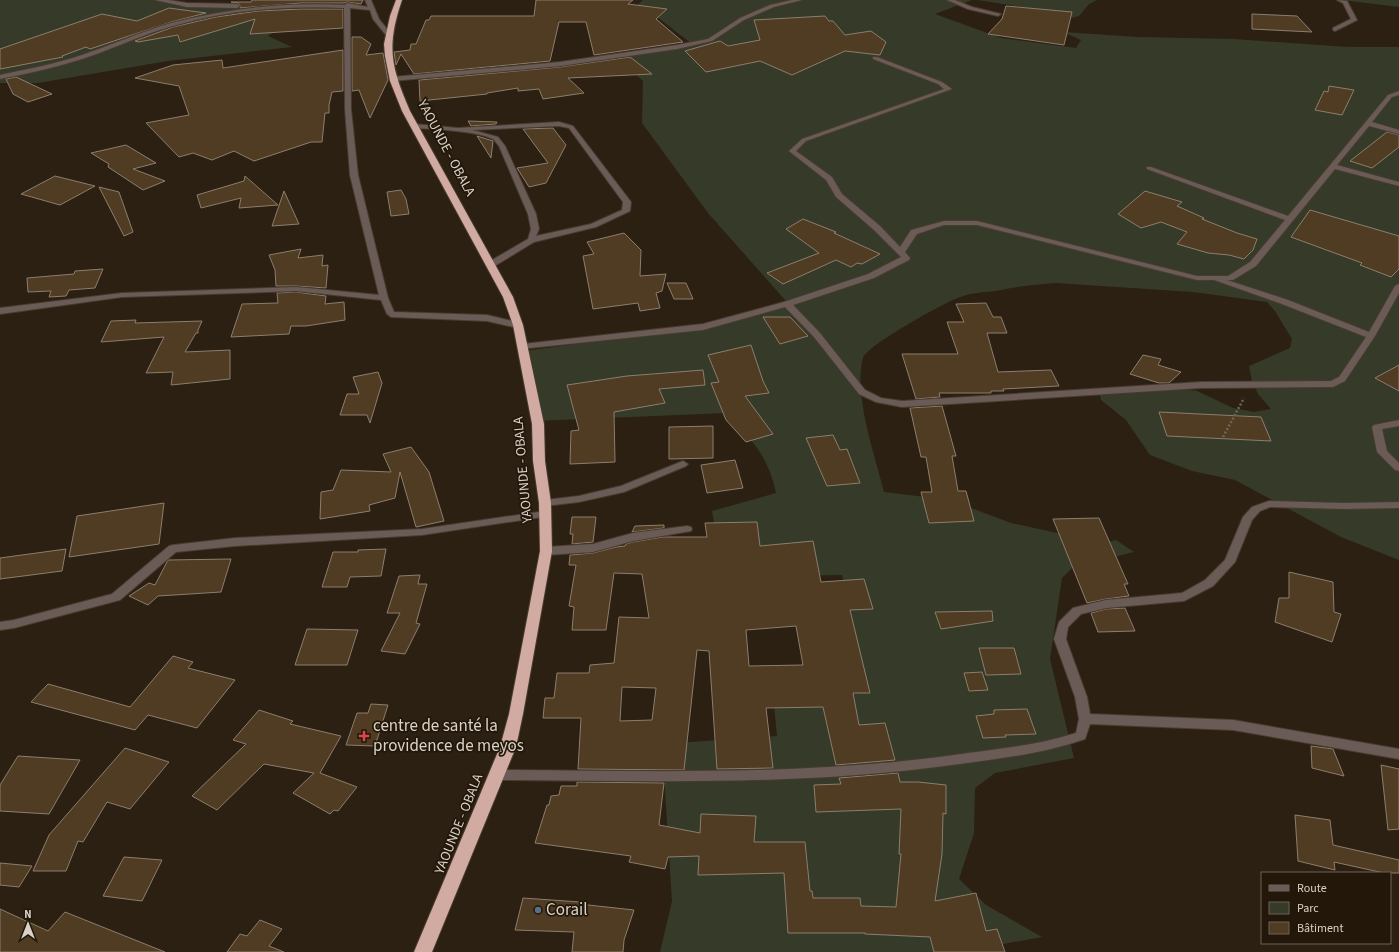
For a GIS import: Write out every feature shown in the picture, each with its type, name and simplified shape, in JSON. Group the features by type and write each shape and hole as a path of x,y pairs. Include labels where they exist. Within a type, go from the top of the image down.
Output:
{"highway":[{"name":"YAOUNDE - OBALA","path":"399,0 388,34 387,48 392,79 414,126 508,297 518,325 538,424 539,461 545,508 546,551 516,714 508,747 423,952"}],"street":[{"path":"158,0 187,5 237,6 239,10"},
{"path":"368,0 376,19 388,34"},
{"path":"392,79 560,64 710,40 742,19 772,6 799,0"},
{"path":"950,0 970,8 998,14"},
{"path":"1335,29 1354,20 1344,2 1340,0"},
{"path":"0,76 53,65 85,56 172,25 239,10 323,4 346,5 372,9"},
{"path":"346,5 348,109 354,175 384,298 391,314 487,318 518,325"},
{"path":"523,347 703,327 787,304 871,276 906,258 877,228 839,195 829,179 792,150 804,140 949,89 940,83 875,58"},
{"path":"901,252 914,232 944,223 977,223 1197,278 1230,278 1253,264 1390,96 1399,93"},
{"path":"1368,123 1399,132"},
{"path":"414,126 462,129 559,124 571,127 627,202 626,211 610,219 589,227 545,235 531,240 490,265"},
{"path":"462,129 496,138 502,146 532,214 535,229 531,240"},
{"path":"1333,166 1399,184"},
{"path":"1149,168 1290,219"},
{"path":"1211,278 1285,302 1371,336"},
{"path":"787,304 817,335 862,392 880,400 902,404 1240,383 1333,384 1342,379 1371,336 1399,286"},
{"path":"0,311 122,295 280,289 296,289 384,298"},
{"path":"1399,423 1377,427 1382,452 1399,468"},
{"path":"0,626 14,624 116,597 173,549 235,542 422,532 545,508 624,489 683,464"},
{"path":"497,775 794,775 893,767 1028,750 1057,744 1081,736 1085,719 1081,698 1060,639 1063,625 1077,610 1106,604 1184,597 1209,583 1230,562 1247,520 1256,509 1269,504 1344,506 1399,505"},
{"path":"546,551 593,548 633,537 687,530"},
{"path":"1085,719 1233,725 1399,754"}],"path":[{"path":"1222,437 1248,393 1240,383"}],"green space":[{"path":"0,0 162,0 207,5 284,5 289,10 290,20 268,36 292,47 168,61 38,83 0,83"},
{"path":"643,0 972,0 935,14 1001,38 1076,48 1081,40 1063,32 1138,37 1234,39 1348,47 1399,47 1399,560 1341,537 1235,480 1192,471 1150,455 1126,420 1101,400 1099,390 1176,388 1197,391 1233,408 1254,412 1271,409 1258,394 1252,381 1249,366 1290,348 1292,339 1275,311 1267,302 1193,292 1056,283 1026,286 960,297 924,315 891,335 867,352 863,358 861,389 863,406 866,425 884,492 950,500 1011,523 1103,543 1116,540 1134,552 1073,567 1062,578 1050,659 1074,758 995,773 975,788 974,833 959,879 986,905 1042,937 958,952 660,952 672,901 662,744 777,736 773,694 866,683 842,575 724,577 712,511 776,493 773,480 764,458 727,413 534,421 524,351 703,327 786,301 708,213 642,123 643,81 616,56 692,44 652,13 631,11"},
{"path":"977,0 1097,0 1089,4 1079,16 1067,19 1061,13"},
{"path":"1342,0 1399,0 1399,7"}],"building":[{"path":"252,0 363,0 361,4 347,2 301,3 240,8 241,6 238,3 231,2 251,2"},
{"path":"536,0 633,0 628,4 667,9 656,19 683,42 594,55 586,22 559,22 550,61 414,74 401,54 396,65 394,52 410,50 411,44 416,44 426,20 429,20 431,16 534,16"},
{"path":"1006,6 1072,12 1064,45 988,34 1002,19"},
{"path":"169,8 206,13 171,22 90,49 86,47 62,56 63,57 0,69 0,49 102,14 137,21"},
{"path":"343,9 343,28 250,34 255,19 180,42 178,35 138,42 135,41 173,27 216,17 258,11"},
{"path":"1252,14 1297,16 1312,32 1252,29"},
{"path":"825,16 829,21 833,21 845,35 871,31 886,42 880,55 845,51 792,75 760,61 706,72 685,51 720,41 728,46 760,40 754,20"},
{"path":"352,37 361,37 371,44 366,55 383,53 388,80 370,118 359,90 352,91"},
{"path":"343,50 343,91 332,92 329,113 325,113 322,142 311,142 254,161 234,151 212,160 193,153 179,157 146,123 189,115 179,86 135,78 173,65 222,60 223,68"},
{"path":"630,57 652,74 568,78 584,93 543,99 539,89 518,91 518,88 487,94 420,101 419,80 560,67"},
{"path":"16,77 52,94 28,102 13,94 6,79"},
{"path":"1329,86 1354,90 1342,115 1315,110 1324,91 1328,92"},
{"path":"468,121 497,122 496,124 471,126"},
{"path":"553,128 566,145 546,183 529,187 517,168 548,163 523,129"},
{"path":"1387,132 1399,135 1399,147 1372,168 1350,161"},
{"path":"477,136 493,141 491,158"},
{"path":"126,145 156,163 133,169 165,181 143,190 108,167 109,164 91,153"},
{"path":"55,176 95,186 60,205 21,194"},
{"path":"245,176 278,205 239,208 241,198 201,208 197,195 244,181"},
{"path":"99,187 119,192 133,232 124,236"},
{"path":"401,190 406,199 409,214 391,216 387,192"},
{"path":"284,191 299,224 272,226"},
{"path":"1145,191 1182,202 1177,206 1204,218 1202,219 1257,239 1253,250 1244,259 1229,255 1208,253 1177,244 1187,232 1161,222 1141,228 1118,214"},
{"path":"1310,210 1399,236 1399,269 1391,277 1360,265 1362,263 1291,237"},
{"path":"803,219 836,232 834,233 880,254 862,264 857,263 851,267 836,260 783,284 767,273 819,253 786,229"},
{"path":"624,233 641,250 640,276 666,274 662,291 656,293 660,308 640,311 638,303 593,309 583,256 594,254 587,242"},
{"path":"301,249 298,258 323,255 322,266 328,265 326,288 276,286 275,270 269,255"},
{"path":"103,269 95,288 69,290 66,296 49,297 51,291 28,292 27,278 74,274 75,271"},
{"path":"667,283 686,283 693,299 674,299"},
{"path":"296,292 326,296 325,304 344,302 345,320 306,326 291,326 289,334 231,337 242,304 278,303 277,293"},
{"path":"986,303 993,317 1001,317 1007,333 987,333 998,372 1051,370 1059,386 1003,389 1004,391 991,391 991,393 939,393 940,397 916,399 902,354 958,354 947,322 964,322 956,304"},
{"path":"763,317 790,317 808,336 780,344"},
{"path":"136,320 135,323 202,321 198,333 196,333 185,352 230,350 230,379 171,385 173,372 146,373 164,337 101,342 111,321"},
{"path":"751,345 763,381 769,393 745,396 773,434 746,442 726,420 711,383 719,382 708,355"},
{"path":"1143,355 1161,359 1158,365 1181,372 1169,383 1159,383 1130,374"},
{"path":"1399,365 1399,391 1375,378"},
{"path":"703,370 705,385 659,389 665,403 614,412 615,462 570,464 571,431 579,430 567,385 627,376"},
{"path":"378,372 382,383 370,423 367,415 340,415 347,394 359,394 353,377"},
{"path":"942,406 956,456 952,456 958,491 966,491 974,521 929,523 921,492 932,492 926,457 921,457 910,408"},
{"path":"1159,412 1261,417 1271,441 1167,436"},
{"path":"713,426 713,458 669,459 669,427"},
{"path":"833,435 840,450 847,449 860,483 827,486 806,438"},
{"path":"411,447 429,472 444,521 416,527 400,472 395,498 369,505 370,511 320,519 321,492 333,490 341,470 391,472 383,454"},
{"path":"735,460 743,488 707,493 701,465"},
{"path":"164,503 159,544 69,557 77,516"},
{"path":"572,517 596,517 593,542 572,544 573,534 570,534"},
{"path":"1099,518 1128,584 1124,584 1129,596 1087,603 1053,519"},
{"path":"757,522 760,546 813,541 821,582 864,579 873,609 850,610 870,693 853,693 859,725 885,723 895,760 836,765 823,707 766,708 773,768 717,769 709,651 697,650 684,770 578,769 581,718 543,718 545,698 554,698 557,673 589,673 590,665 614,663 619,617 649,618 642,574 614,573 606,630 572,630 574,607 569,606 576,565 569,565 570,555 593,553 625,546 626,544 633,542 663,537 707,537 705,523","holes":["796,626 803,665 749,666 746,630","622,687 656,688 652,720 620,721"]},
{"path":"664,525 664,528 632,532 635,526"},
{"path":"66,549 62,571 0,579 0,558"},
{"path":"386,549 381,576 350,577 347,587 322,587 333,552 358,552 358,550"},
{"path":"231,559 221,592 158,596 148,605 129,596 149,583 155,585 168,560"},
{"path":"1289,572 1333,582 1334,612 1341,614 1332,642 1275,622 1279,598 1289,598"},
{"path":"420,575 418,584 427,584 416,623 420,624 405,654 381,651 400,613 387,613 399,576"},
{"path":"1125,608 1135,631 1098,632 1091,613 1106,609"},
{"path":"992,611 993,621 941,629 935,612"},
{"path":"307,629 358,630 347,665 295,665"},
{"path":"979,648 1014,648 1021,674 986,675"},
{"path":"173,656 193,662 188,668 235,680 197,728 148,715 135,730 31,702 48,684 130,707"},
{"path":"982,672 988,690 969,691 964,673"},
{"path":"371,704 388,705 375,746 346,745 357,713 368,713"},
{"path":"1027,709 1036,734 1005,735 1006,737 983,738 976,716 994,714 994,710"},
{"path":"259,710 293,721 290,724 341,736 320,773 357,787 338,811 334,810 330,814 293,793 314,773 264,764 217,810 192,796 246,744 233,740"},
{"path":"1311,746 1333,749 1344,776 1312,768"},
{"path":"125,748 169,762 130,809 107,802 83,842 78,841 66,871 33,871 49,835"},
{"path":"18,756 80,760 49,814 0,811 0,785"},
{"path":"1381,765 1399,769 1399,829 1388,830"},
{"path":"898,773 900,782 946,785 946,814 943,813 942,854 935,901 976,893 986,931 997,929 1005,952 934,952 930,937 865,933 788,933 784,873 698,875 699,856 668,857 665,869 629,862 631,856 535,843 551,796 559,795 561,786 577,786 577,782 664,783 659,825 700,833 701,814 756,816 754,842 805,842 810,891 812,891 813,898 860,898 861,906 896,907 901,854 899,854 901,809 816,812 814,785 841,784 839,778"},
{"path":"1295,815 1330,820 1333,845 1399,860 1399,873 1379,872 1334,862 1335,870 1298,861"},
{"path":"124,857 162,860 142,901 103,896"},
{"path":"0,863 32,866 19,887 0,885"},
{"path":"523,898 580,902 579,904 634,910 624,940 623,952 572,952 574,932 515,930"},
{"path":"0,909 48,931 65,912 165,952 0,952"},
{"path":"260,920 282,929 269,946 284,952 227,952 240,934 247,936"}],"place":[{"name":"centre de santé la providence de meyos","path":"364,736"},
{"name":"Corail","path":"538,910"}]}
